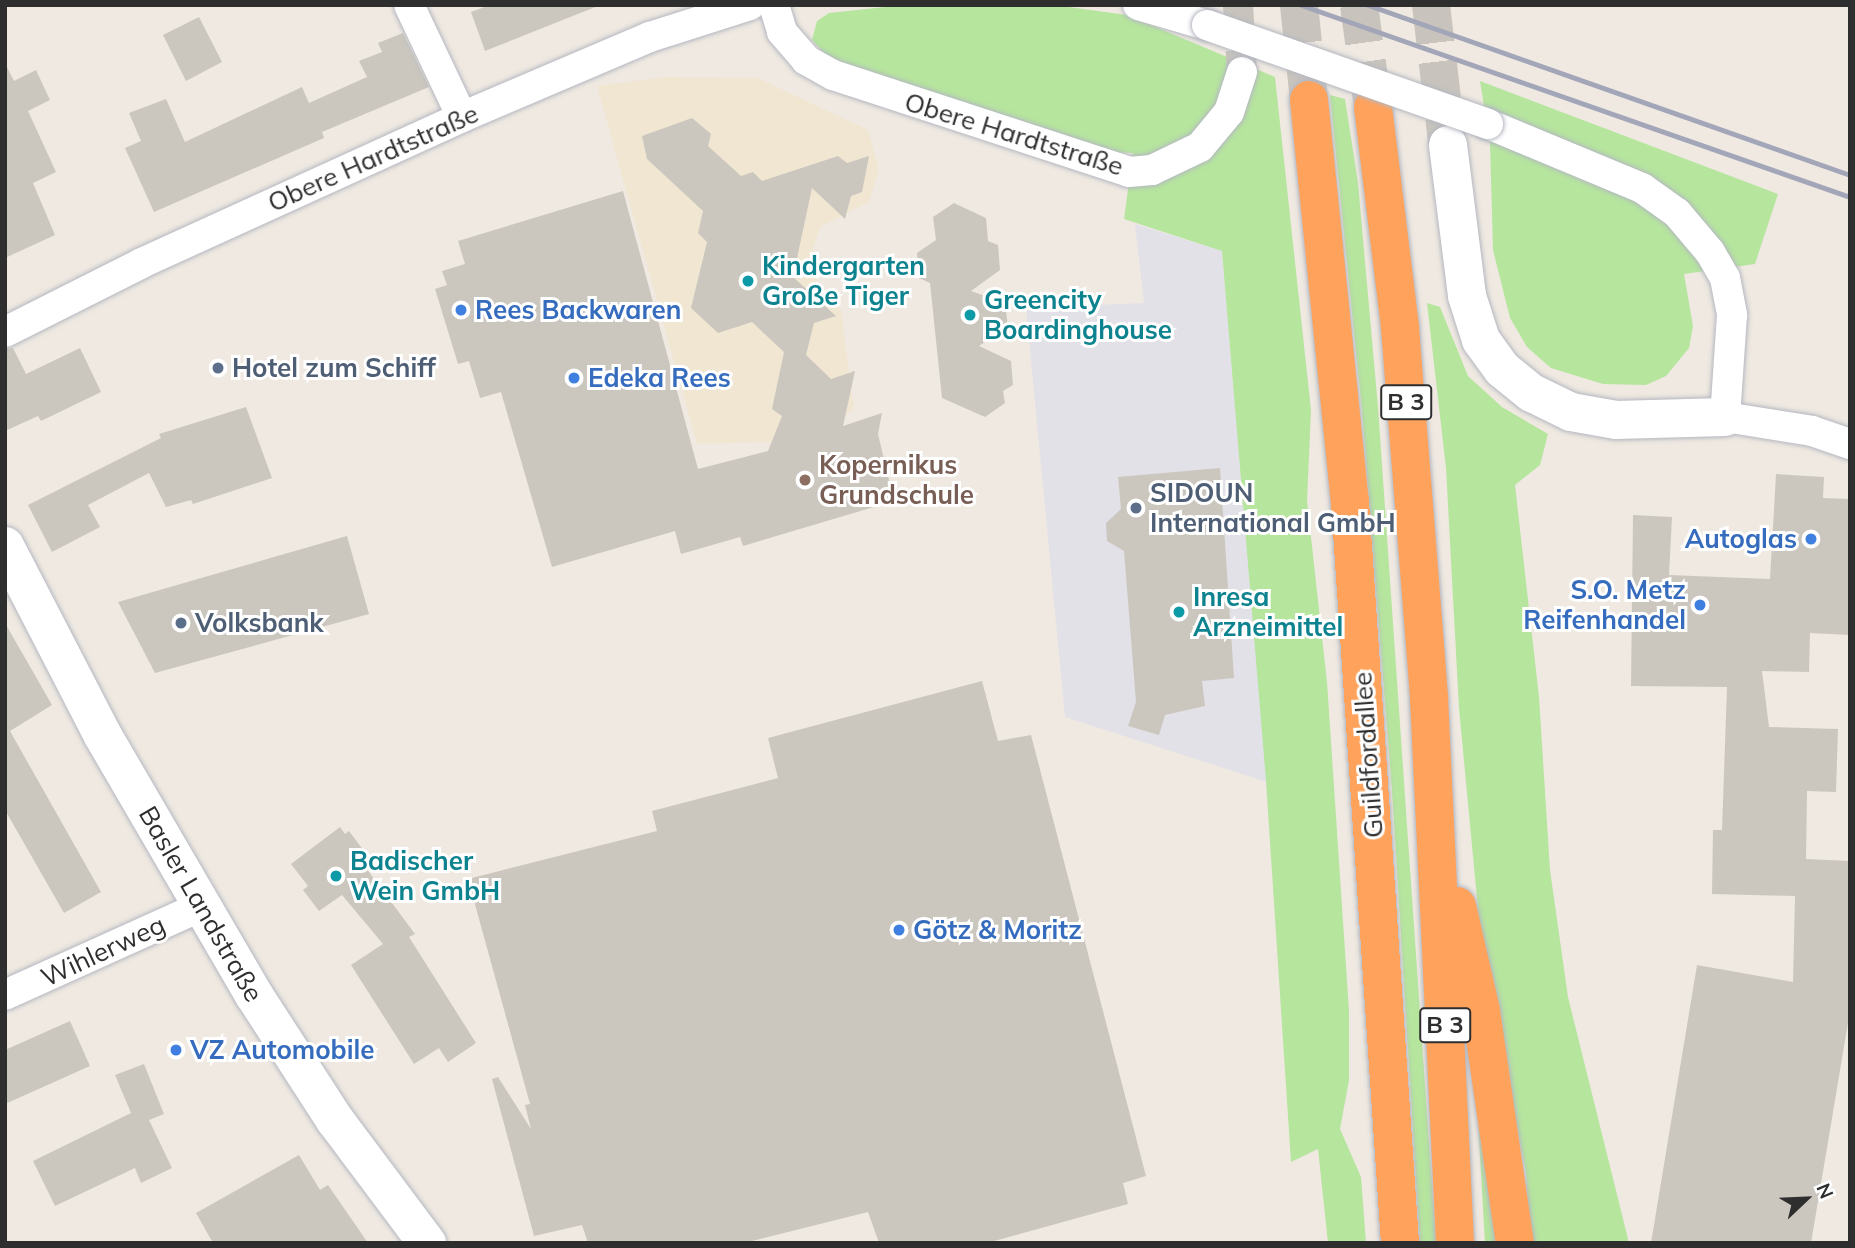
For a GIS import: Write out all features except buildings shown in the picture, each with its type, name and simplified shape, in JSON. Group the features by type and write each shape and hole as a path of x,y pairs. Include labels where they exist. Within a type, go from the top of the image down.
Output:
{"highway":[{"name":"Guildfordallee","path":"1309,100 1350,502 1400,1243"},
{"name":"B 3","path":"1373,107 1400,328 1434,808 1455,1243"},
{"path":"1434,808 1481,1011 1515,1243"}],"street":[{"path":"409,5 463,117"},
{"name":"Obere Hardtstraße","path":"5,332 142,263 463,117 650,37 750,5"},
{"name":"Obere Hardtstraße","path":"774,5 782,32 806,60 833,75 1129,172 1152,170 1200,147 1229,112 1242,72"},
{"path":"1138,5 1207,25 1488,124 1642,188 1676,212 1710,252 1725,278 1732,315 1725,417"},
{"path":"1448,145 1467,296 1481,340 1502,369 1532,393 1571,412 1616,420 1725,417 1812,431 1850,444"},
{"name":"Basler Landstraße","path":"5,546 102,734 202,906 335,1120 427,1243"},
{"name":"Wihlerweg","path":"5,995 202,906"}],"shaded area":[{"path":"664,77 758,78 868,130 879,170 869,202 820,227 807,268 841,310 854,409 819,434 796,441 697,444 597,86"},
{"path":"1135,224 1222,251 1267,782 1065,717 1026,308 1144,303"}],"green space":[{"path":"904,5 1054,5 1127,15 1275,77 1311,410 1307,501 1327,682 1349,1011 1349,1080 1340,1129 1361,1177 1366,1243 1328,1243 1318,1149 1291,1162 1266,781 1222,251 1124,219 1133,153 1113,152 830,59 812,40 817,21 829,13"},
{"path":"1480,81 1778,194 1755,264 1684,274 1693,326 1689,348 1666,376 1646,385 1603,384 1551,368 1527,347 1510,318 1493,250 1490,143"},
{"path":"1330,95 1345,99 1358,183 1378,407 1436,1243 1420,1243 1392,791 1362,411"},
{"path":"1427,303 1440,307 1468,376 1502,407 1548,434 1540,465 1515,485 1539,697 1550,870 1568,997 1629,1243 1530,1243 1526,1173 1481,941 1459,708 1446,468"},
{"path":"1475,1070 1502,1243 1485,1243"}],"tunnel":[{"path":"1238,5 1242,72"},
{"path":"1299,5 1309,100"},
{"path":"1359,5 1373,107"},
{"path":"1431,5 1447,142"}],"railway":[{"path":"1301,5 1850,197"},
{"path":"1368,5 1850,175"}],"place":[{"name":"Kindergarten Große Tiger","path":"748,281"},
{"name":"Rees Backwaren","path":"461,310"},
{"name":"Greencity Boardinghouse","path":"970,315"},
{"name":"Hotel zum Schiff","path":"218,368"},
{"name":"Edeka Rees","path":"574,378"},
{"name":"Kopernikus Grundschule","path":"805,480"},
{"name":"SIDOUN International GmbH","path":"1136,508"},
{"name":"Autoglas","path":"1811,539"},
{"name":"S.O. Metz Reifenhandel","path":"1700,605"},
{"name":"Inresa Arzneimittel","path":"1179,612"},
{"name":"Volksbank","path":"181,623"},
{"name":"Badischer Wein GmbH","path":"336,876"},
{"name":"Götz & Moritz","path":"899,930"},
{"name":"VZ Automobile","path":"176,1050"}]}
